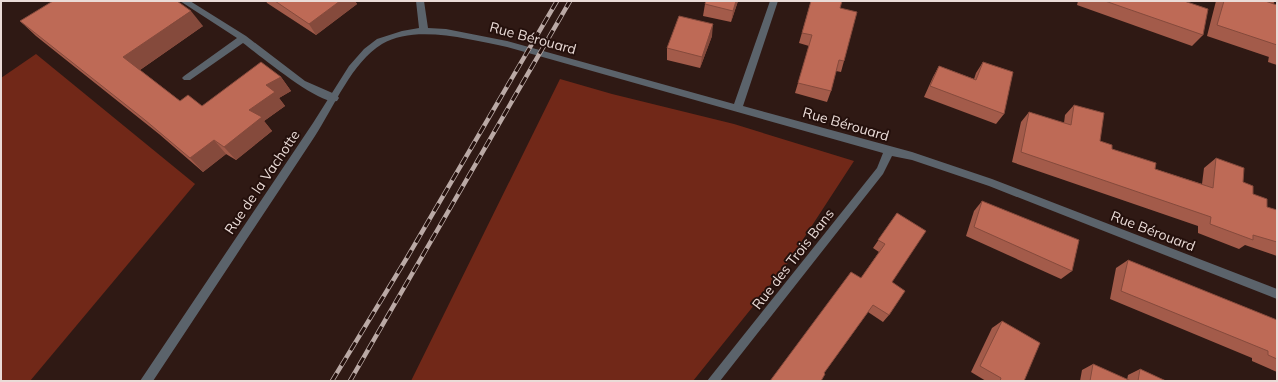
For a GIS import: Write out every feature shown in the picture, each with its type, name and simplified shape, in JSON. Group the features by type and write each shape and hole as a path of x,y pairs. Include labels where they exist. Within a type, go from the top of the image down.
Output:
{"street":[{"path":"184,1 243,38 302,83 334,98"},
{"path":"420,1 424,31"},
{"path":"738,108 774,1"},
{"name":"Rue de la Vachotte","path":"146,381 334,98 352,68 366,51 380,41 391,37 424,31"},
{"name":"Rue Bérouard","path":"424,31 467,35 507,44 889,151 912,156 992,183 1277,294"},
{"path":"187,78 243,38"},
{"name":"Rue des Trois Bans","path":"713,381 880,171 889,151"}],"shaded area":[{"path":"36,54 195,184 30,381 1,381 1,78"},
{"path":"560,79 612,94 734,124 854,161 787,264 693,381 411,381"}],"building":[{"path":"53,1 177,1 191,11 123,57 180,101 188,95 202,106 261,62 281,77 266,85 275,92 249,110 262,117 224,147 214,140 190,158 145,120 20,21"},
{"path":"275,1 340,1 309,24"},
{"path":"706,1 736,1 733,11 705,4"},
{"path":"811,1 842,1 840,8 857,12 844,61 839,60 831,91 798,83 812,35 802,33"},
{"path":"1105,1 1184,1 1208,9 1203,35"},
{"path":"1224,1 1265,1 1277,5 1277,45 1217,25"},
{"path":"679,16 713,24 702,57 667,48"},
{"path":"983,62 1013,72 1004,114 930,86 939,66 976,80"},
{"path":"1074,105 1104,113 1100,141 1112,145 1112,149 1156,163 1155,169 1213,188 1216,158 1244,168 1243,182 1253,186 1253,194 1267,199 1267,207 1277,210 1277,242 1253,235 1253,240 1210,224 1211,217 1021,152 1029,112 1071,125"},
{"path":"982,201 1079,240 1072,271 974,227"},
{"path":"897,213 926,231 892,282 905,291 889,315 873,305 824,373 825,374 821,381 770,381 851,272 861,278 885,244 878,240"},
{"path":"1128,260 1277,320 1277,359 1268,355 1268,351 1121,291"},
{"path":"1002,321 1040,343 1024,381 1000,381 1001,378 980,366"},
{"path":"1093,364 1131,381 1090,381"},
{"path":"1140,369 1166,381 1138,381"}],"railway":[{"path":"332,381 408,256 557,1"},
{"path":"350,381 570,1"}]}
